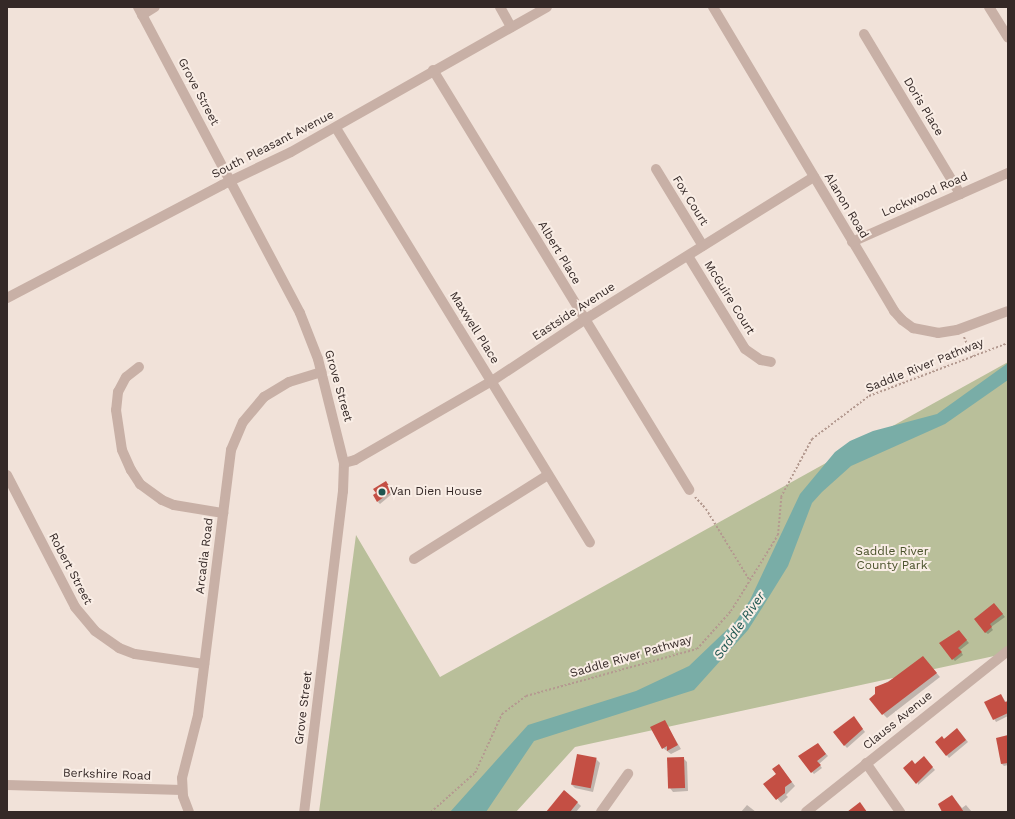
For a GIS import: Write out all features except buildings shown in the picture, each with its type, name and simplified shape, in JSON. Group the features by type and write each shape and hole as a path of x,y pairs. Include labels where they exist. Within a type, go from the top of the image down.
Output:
{"street":[{"path":"140,11 155,7"},
{"path":"500,7 511,27"},
{"name":"South Pleasant Avenue","path":"7,298 336,128 433,70 547,7"},
{"name":"Alanon Road","path":"713,7 852,242 894,311 902,320 925,332 938,333 961,328 1008,311"},
{"path":"990,7 1008,38"},
{"name":"Grove Street","path":"140,11 300,313 321,372 344,462 342,505 304,812"},
{"name":"Doris Place","path":"864,34 960,194"},
{"name":"Albert Place","path":"433,70 689,490"},
{"name":"Maxwell Place","path":"336,128 590,542"},
{"name":"Fox Court","path":"656,169 703,246"},
{"name":"Lockwood Road","path":"852,242 1008,173"},
{"name":"Eastside Avenue","path":"344,462 355,460 492,381 584,320 814,178"},
{"name":"McGuire Court","path":"688,256 745,348 761,360 771,362"},
{"path":"139,366 126,378 118,392 116,410 122,450 131,470 140,484 162,500 174,505 223,513"},
{"name":"Arcadia Road","path":"182,790 184,768 198,715 231,450 243,422 264,397 289,382 321,372"},
{"name":"Robert Street","path":"7,475 74,607 95,631 119,648 135,654 204,664"},
{"path":"414,559 548,475"},
{"name":"Clauss Avenue","path":"806,812 1008,651"},
{"path":"866,763 900,812"},
{"path":"601,812 628,774"},
{"name":"Berkshire Road","path":"7,785 182,790"},
{"path":"182,790 189,812"}],"path":[{"path":"961,328 972,357"},
{"name":"Saddle River Pathway","path":"431,812 474,773 502,714 526,696 697,649 731,611 778,535 781,498 812,439 869,396 1008,343"},
{"path":"689,490 706,508 750,581"}],"green space":[{"name":"Saddle River County Park","path":"1008,362 1008,653 575,747 516,812 319,812 356,535 440,677"}],"water":[{"name":"Saddle River","path":"1008,363 1008,380 945,424 851,466 822,492 812,503 788,566 748,630 694,690 534,741 486,812 450,812 528,725 636,691 689,666 736,621 750,600 800,494 835,452 850,441 873,431 937,414"}],"place":[{"name":"Van Dien House","path":"382,492"}]}
